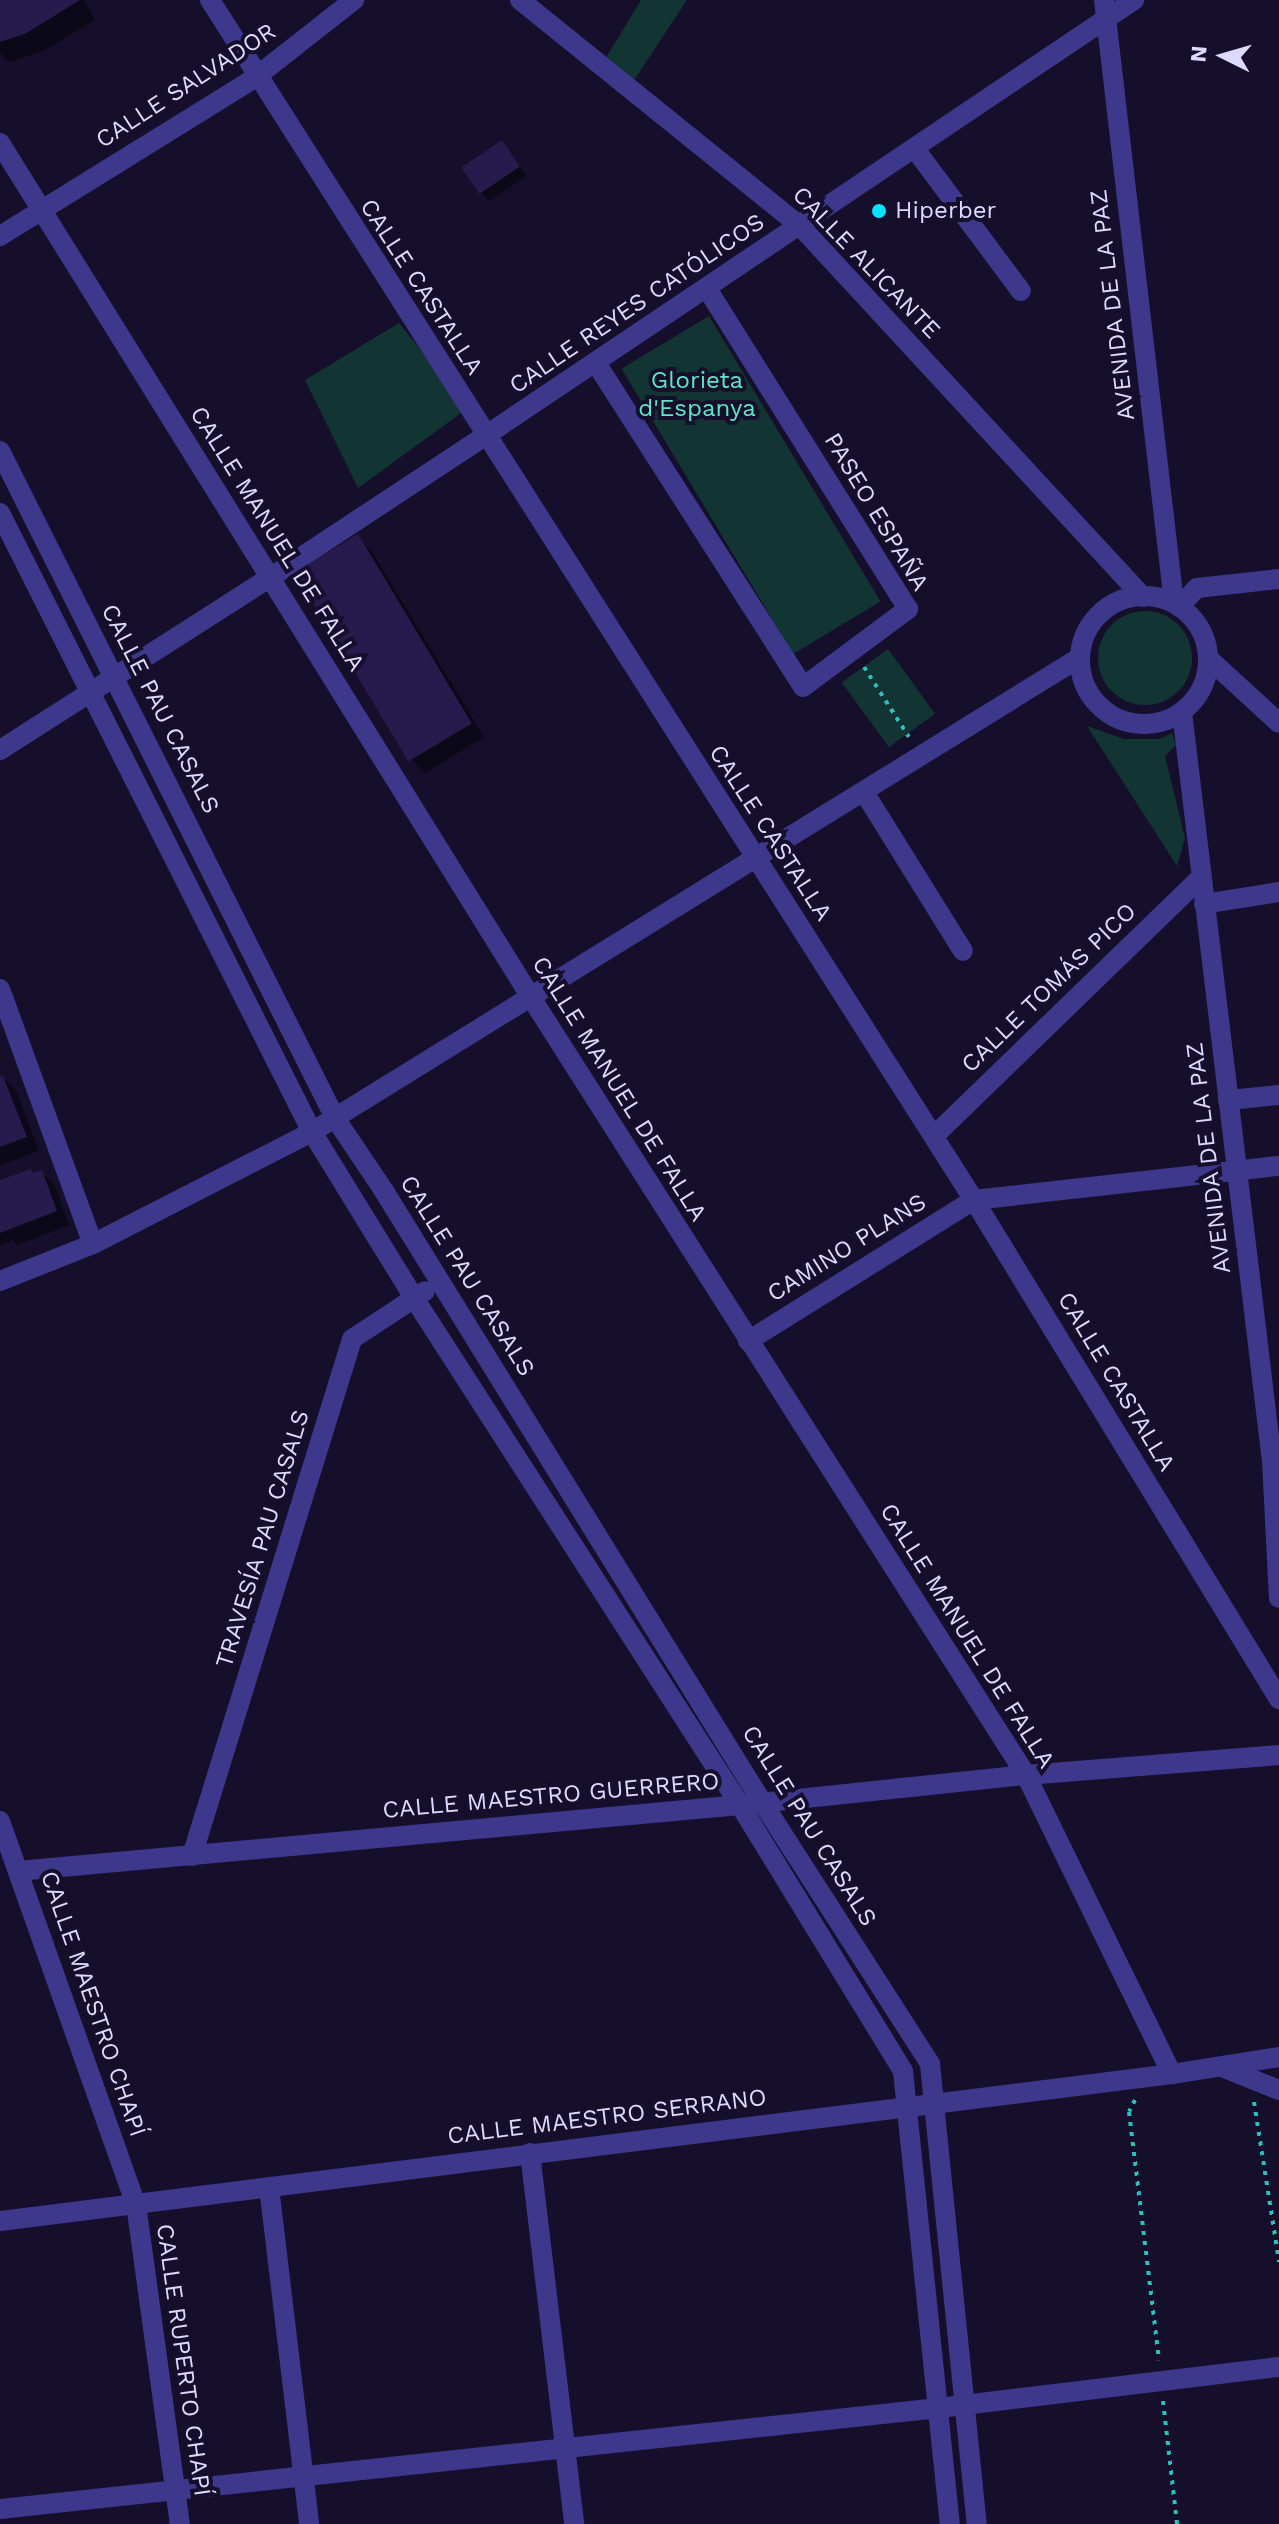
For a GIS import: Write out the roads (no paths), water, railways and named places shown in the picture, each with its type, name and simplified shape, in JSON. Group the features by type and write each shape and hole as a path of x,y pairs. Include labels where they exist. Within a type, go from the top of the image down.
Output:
{"street":[{"name":"CALLE CASTALLA","path":"210,0 256,77 934,1136 1279,1699"},
{"name":"CALLE SALVADOR","path":"0,236 256,77 354,0"},
{"name":"CALLE ALICANTE","path":"520,0 801,227 1143,597"},
{"name":"CALLE REYES CATÓLICOS","path":"0,750 271,577 801,227 915,149 1106,9 1134,0"},
{"name":"AVENIDA DE LA PAZ","path":"1106,9 1176,605"},
{"name":"CALLE MANUEL DE FALLA","path":"0,143 532,999 1026,1775 1172,2074"},
{"path":"915,149 1021,291"},
{"name":"PASEO ESPAÑA","path":"596,363 803,687 908,609 707,289"},
{"name":"CALLE PAU CASALS","path":"0,451 335,1118 441,1282 762,1802 930,2064 977,2524"},
{"name":"CALLE PAU CASALS","path":"0,513 312,1132 414,1298 740,1805 903,2071 950,2524"},
{"path":"1176,605 1197,588 1279,579"},
{"path":"1143,597 1176,605 1191,617 1203,635 1208,658 1206,675 1197,696 1182,712 1161,722 1136,724 1115,718 1099,706 1085,688 1079,658 1084,636 1096,617 1113,603 1143,597"},
{"path":"0,1281 93,1244 312,1132 532,999 1079,658"},
{"path":"1208,658 1279,723"},
{"name":"AVENIDA DE LA PAZ","path":"1182,712 1272,1461 1279,1598"},
{"path":"864,792 963,951"},
{"name":"CALLE TOMÁS PICO","path":"934,1136 1201,877"},
{"path":"1204,904 1279,892"},
{"path":"0,989 93,1244"},
{"path":"1228,1100 1279,1095"},
{"path":"974,1200 1279,1166"},
{"name":"CAMINO PLANS","path":"748,1341 974,1200"},
{"name":"TRAVESÍA PAU CASALS","path":"192,1856 352,1339 441,1282"},
{"name":"CALLE MAESTRO GUERRERO","path":"18,1871 740,1805 1026,1775 1279,1755"},
{"name":"CALLE MAESTRO CHAPÍ","path":"0,1821 136,2204"},
{"name":"CALLE MAESTRO SERRANO","path":"0,2221 933,2101 1172,2074 1279,2057"},
{"name":"CALLE MAESTRO SERRANO","path":"1222,2067 1279,2090"},
{"path":"530,2153 574,2524"},
{"path":"269,2187 309,2524"},
{"name":"CALLE RUPERTO CHAPÍ","path":"136,2204 180,2524"},
{"path":"0,2509 565,2445 939,2408 1279,2367"}],"place":[{"name":"Hiperber","path":"879,211"}],"park label":[{"name":"Glorieta d'Espanya","path":"697,395"}]}
